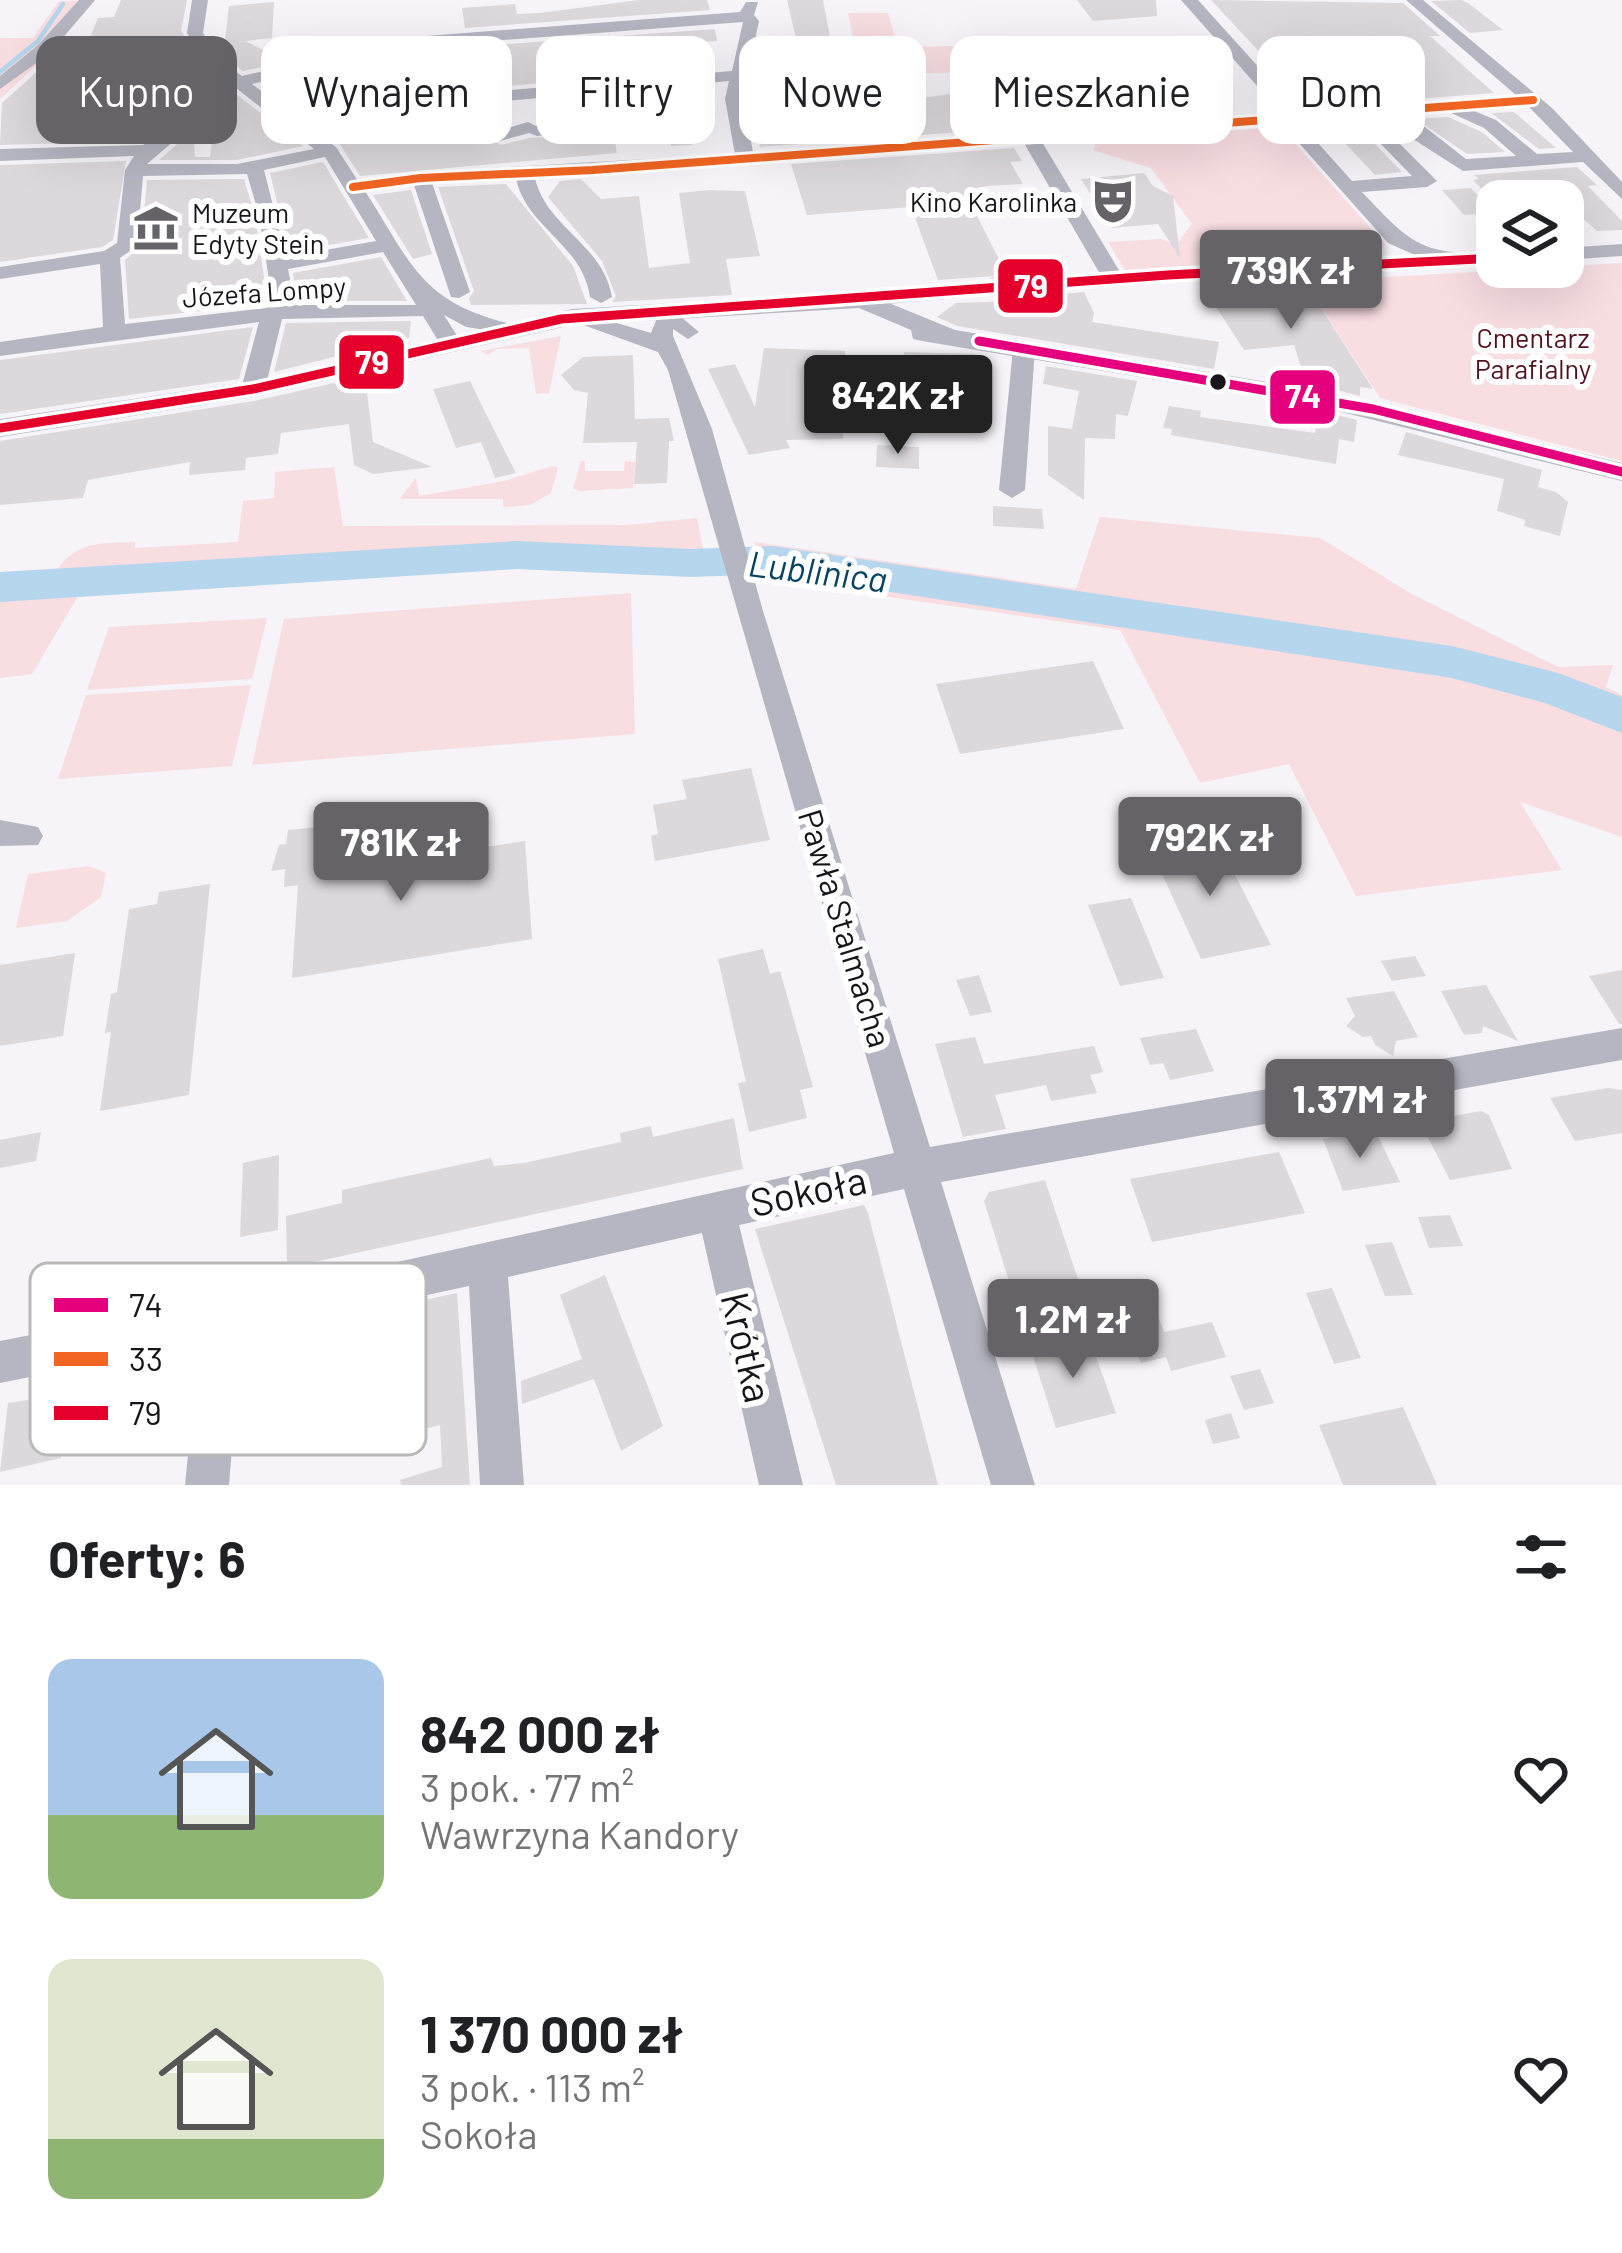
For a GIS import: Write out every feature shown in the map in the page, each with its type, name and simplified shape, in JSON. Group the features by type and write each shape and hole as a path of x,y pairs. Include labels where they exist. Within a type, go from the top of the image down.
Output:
{"main road":[{"path":"0,428 253,389 408,353 430,316 503,329 572,317 678,323 715,311 862,300 939,331"},
{"path":"770,308 939,331 1373,409 1622,472"}],"street":[{"path":"0,84 49,45 87,0"},
{"path":"197,36 200,0"},
{"path":"1189,0 1257,73"},
{"path":"1414,0 1533,100 1622,193"},
{"path":"474,36 749,8"},
{"path":"739,79 734,99 739,126"},
{"path":"237,83 328,151 430,316 503,329"},
{"path":"1425,116 1458,116 1533,100"},
{"path":"1458,116 1490,124 1533,160"},
{"path":"1425,136 1456,163 1588,156"},
{"path":"0,273 110,256 128,244 134,170 155,144"},
{"path":"742,144 745,159"},
{"path":"353,187 421,178 950,144"},
{"path":"1034,144 1114,279"},
{"path":"1308,144 1395,239 1438,258 1476,258"},
{"path":"1392,144 1427,181"},
{"path":"0,155 148,150"},
{"path":"134,170 254,167 328,151"},
{"path":"1348,188 1469,175 1478,165"},
{"path":"253,389 284,299 254,167"},
{"path":"524,174 528,192 598,272 601,296"},
{"path":"421,178 459,292"},
{"path":"862,300 1384,260 1397,254 1395,239"},
{"path":"278,265 387,244"},
{"path":"1584,253 1622,250"},
{"path":"110,256 114,332"},
{"path":"1314,266 1386,268 1476,260"},
{"path":"920,293 920,311 939,331"},
{"name":"Józefa Lompy","path":"0,349 276,312 430,316"},
{"path":"572,317 628,331 663,347"},
{"path":"663,347 659,332 678,323"},
{"name":"Pawła Stalmacha","path":"678,323 680,371 1013,1485"},
{"name":"Pawła Stalmacha","path":"663,347 680,371"},
{"path":"1012,490 1024,349"},
{"name":"Sokoła","path":"426,1272 919,1168 1622,1044"},
{"name":"Krótka","path":"716,1209 781,1485"},
{"path":"487,1259 502,1485"},
{"name":"Sokoła","path":"0,1362 30,1356"},
{"path":"207,1485 210,1455"}],"green space":[{"path":"95,0 64,36 36,36 36,66 0,99 0,38 33,38 59,1"},
{"path":"848,13 888,13 895,36 853,36"},
{"path":"950,46 950,73 926,73 926,47"},
{"path":"1257,129 1257,144 1295,144 1385,244 1378,254 1126,272 1108,242 1161,239 1176,245 1192,224 1151,168 1093,150 1096,144 1233,144 1233,131"},
{"name":"Cmentarz Parafialny","path":"1622,263 1622,461 1380,398 1305,282 1476,272 1476,288 1584,288 1584,265"},
{"path":"561,336 549,393 536,394 529,348 497,349 488,355 481,351"},
{"path":"581,461 585,461 585,471 624,471 625,461 635,462 633,488 573,488"},
{"path":"334,467 343,526 628,525 697,518 704,554 557,547 0,582 0,574 57,572 71,554 101,544 135,542 135,548 238,542 243,501 274,498 275,472"},
{"path":"558,468 551,493 530,505 503,507 503,499 400,499 416,477 419,496 504,481"},
{"path":"1100,517 1320,538 1412,594 1558,667 1613,665 1606,687 1622,695 1622,837 1520,802 1562,870 1356,896 1289,764 1200,783 1120,630 763,579 755,542 1076,589"},
{"path":"84,586 32,674 0,678 0,591"},
{"path":"631,593 635,734 252,765 284,619"},
{"path":"267,618 252,679 87,690 109,627"},
{"path":"251,685 232,766 58,779 86,695"},
{"path":"89,866 106,873 101,897 67,921 16,928 28,874"}],"building":[{"path":"121,0 187,0 181,30 184,36 91,36 98,18 114,17"},
{"path":"639,0 707,0 710,10 465,28 462,8 515,4 517,14 540,13"},
{"path":"787,0 823,0 830,36 796,36"},
{"path":"1077,0 1156,0 1157,16 1093,21"},
{"path":"1211,0 1403,3 1440,36 1430,36 1494,93 1425,98 1425,36 1257,36 1257,49"},
{"path":"1461,0 1503,30 1470,33 1431,1"},
{"path":"274,2 272,36 246,41 261,49 261,67 243,71 237,66 237,36 225,36 229,6"},
{"path":"715,29 717,41 715,36 619,36"},
{"path":"536,42 536,84 512,86 512,44"},
{"path":"36,72 36,144 0,145 2,103"},
{"path":"950,94 950,133 926,135 926,97"},
{"path":"237,95 261,113 261,144 303,146 237,160 159,160 177,144 194,144 195,157 210,157 211,144 237,144"},
{"path":"1514,112 1556,148 1539,149 1491,113"},
{"path":"1448,117 1482,132 1505,152 1467,154 1425,125 1425,118"},
{"path":"536,138 536,144 615,144 617,153 360,176 340,144 501,145"},
{"path":"1346,144 1375,144 1402,172 1375,175"},
{"path":"1014,148 1022,161 1010,162 1023,184 986,186 980,189 984,197 968,198 1008,277 989,279 994,276 938,280 911,207 807,215 791,164"},
{"path":"126,161 113,240 102,247 0,262 0,165"},
{"path":"323,162 369,238 289,252 270,173"},
{"path":"1577,167 1597,185 1588,186 1622,221 1622,230 1597,231 1584,219 1584,180 1476,183 1473,180 1479,179 1474,175"},
{"path":"1144,173 1153,186 1173,196 1180,258 1158,224 1112,228 1081,179"},
{"path":"244,179 255,216 264,304 129,319 125,260 141,246 147,180"},
{"path":"581,179 601,199 639,196 649,268 690,263 679,193 745,191 760,256 726,259 732,295 612,302 616,296 602,261 548,197 560,181"},
{"path":"506,184 573,266 587,304 471,305 474,291 438,187"},
{"path":"1471,188 1476,194 1476,214 1464,215 1442,190"},
{"path":"411,190 432,254 413,259 373,195"},
{"path":"381,257 407,301 298,301 293,273"},
{"path":"1305,284 1373,389 1360,387 1360,396 1306,382 1294,345 1244,350 1205,290"},
{"path":"1084,292 1094,313 1092,322 1219,342 1214,369 957,326 937,317 956,303 1064,299 1062,294"},
{"path":"411,321 409,338 274,372 286,323"},
{"path":"253,327 239,379 0,414 0,360"},
{"path":"764,348 845,351 843,439 786,440 790,448 749,455 708,369 735,364 755,407"},
{"path":"904,352 974,354 976,378 986,378 989,409 950,408 951,413 944,413 946,427 921,426 921,399 901,399"},
{"path":"633,355 635,419 669,418 674,441 669,441 667,483 634,484 637,442 583,443 588,393 574,390 561,375 583,357"},
{"path":"1046,366 1137,381 1128,416 1116,414 1115,439 1085,438 1084,500 1048,475 1048,426 1072,429 1079,391 1043,384"},
{"path":"365,376 373,442 432,467 373,474 354,465 349,424 281,433 278,454 246,458 245,470 189,475 190,462 88,480 83,498 0,505 0,441 254,401"},
{"path":"470,381 516,473 495,478 481,442 456,448 433,389"},
{"path":"1169,406 1201,411 1200,417 1315,433 1320,411 1357,420 1354,442 1339,439 1336,464 1171,435 1172,429 1163,428"},
{"path":"1406,432 1542,470 1538,487 1568,502 1560,536 1524,526 1525,520 1497,511 1504,479 1398,455"},
{"path":"877,445 919,447 919,469 876,467"},
{"path":"993,506 1042,509 1044,529 993,526"},
{"path":"1093,661 1124,729 960,754 936,684"},
{"path":"751,768 770,840 655,861 651,836 658,834 653,805 687,799 682,780"},
{"path":"338,825 337,878 395,869 395,861 525,841 532,939 292,978 298,885 284,887 285,869 271,871 288,830"},
{"path":"1200,837 1206,849 1220,846 1271,945 1201,959 1155,859 1168,857 1161,844"},
{"path":"210,884 189,1095 100,1111 111,1032 105,1033 111,994 117,992 129,909 157,904 159,892"},
{"path":"1131,898 1164,978 1120,986 1088,905"},
{"path":"763,949 770,974 780,971 813,1087 800,1090 807,1118 749,1132 738,1083 746,1082 718,959"},
{"path":"75,953 63,1036 0,1046 0,965"},
{"path":"1415,956 1426,976 1392,981 1381,961"},
{"path":"1622,970 1622,1024 1619,1024 1589,976"},
{"path":"979,975 992,1012 970,1016 956,980"},
{"path":"1486,985 1518,1041 1483,1026 1482,1033 1464,1035 1441,991"},
{"path":"1394,991 1418,1037 1396,1041 1393,1056 1375,1045 1371,1036 1363,1037 1346,1026 1355,1016 1346,998"},
{"path":"1196,1029 1214,1071 1170,1080 1163,1063 1150,1065 1140,1038"},
{"path":"975,1037 984,1064 1094,1046 1103,1072 1090,1075 1097,1093 1051,1101 1046,1085 995,1095 1006,1129 963,1137 935,1044"},
{"path":"1622,1090 1622,1133 1575,1141 1550,1098"},
{"path":"1481,1111 1489,1115 1512,1169 1450,1180 1420,1122"},
{"path":"734,1118 743,1169 310,1263 287,1263 286,1216 342,1203 342,1190 491,1158 494,1166 524,1163 621,1142 620,1133 651,1126 653,1137"},
{"path":"1375,1130 1400,1182 1343,1191 1323,1139"},
{"path":"41,1132 36,1161 0,1168 0,1140"},
{"path":"1279,1152 1305,1213 1152,1242 1130,1179"},
{"path":"279,1155 278,1230 240,1237 243,1163"},
{"path":"1045,1180 1082,1291 1017,1307 984,1201 989,1192"},
{"path":"864,1205 938,1485 836,1485 755,1229"},
{"path":"1450,1215 1463,1246 1429,1248 1418,1217"},
{"path":"1392,1242 1413,1295 1385,1296 1365,1245"},
{"path":"605,1275 663,1426 621,1451 594,1379 522,1404 521,1381 582,1359 560,1295"},
{"path":"1126,1279 1135,1303 1152,1300 1164,1332 1212,1322 1226,1357 1171,1371 1166,1357 1141,1363 1132,1340 1122,1342 1101,1284"},
{"path":"1332,1288 1361,1358 1334,1364 1306,1293"},
{"path":"457,1293 470,1485 401,1485 400,1480 442,1467 440,1425 426,1428 426,1300"},
{"path":"1088,1334 1116,1413 1056,1428 1030,1347"},
{"path":"1260,1369 1274,1403 1244,1410 1230,1376"},
{"path":"30,1400 30,1455 61,1458 0,1472 8,1403"},
{"path":"1403,1407 1437,1485 1343,1485 1319,1425"},
{"path":"1231,1413 1240,1438 1213,1444 1205,1420"}],"waterway":[{"path":"0,72 38,41 63,4"},
{"name":"Lublinica","path":"0,587 517,555 691,563 772,560 1452,662 1558,690 1622,716"}],"transit line":[{"name":"33","path":"353,187 421,178 593,170 1533,100"},
{"name":"79","path":"0,428 253,389 561,319 1168,275 1476,260"},
{"name":"74","path":"979,341 1373,409 1622,472"}],"place":[{"name":"Kino Karolinka","path":"1113,201"},
{"name":"Muzeum Edyty Stein","path":"156,228"}]}
